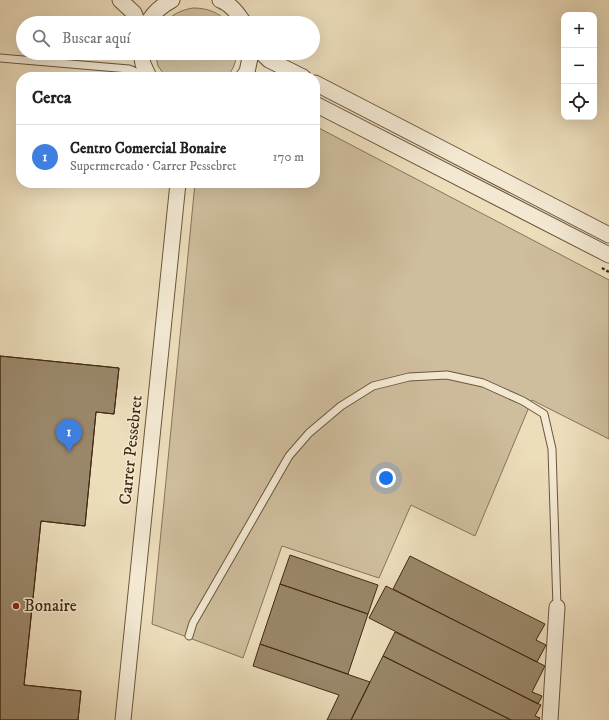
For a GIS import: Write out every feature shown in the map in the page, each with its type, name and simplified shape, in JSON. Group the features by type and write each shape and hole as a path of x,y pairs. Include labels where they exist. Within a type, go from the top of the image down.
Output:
{"street":[{"path":"120,0 135,16"},
{"path":"153,16 162,6 172,0"},
{"path":"220,0 225,2 240,16"},
{"path":"143,60 146,72"},
{"path":"246,72 249,60"},
{"path":"269,60 293,72"},
{"path":"320,86 609,235"},
{"path":"320,107 609,255"},
{"name":"Carrer Pessebret","path":"123,720 177,188"},
{"path":"550,720 557,607"}],"lane":[{"path":"0,58 16,59"},
{"path":"23,60 129,69 136,72"},
{"path":"189,636 193,623 289,456 310,433 341,406 373,386 409,377 447,375 484,383 523,401 544,414 552,449 557,607"}],"shaded area":[{"path":"193,8 203,9 212,11 221,16 172,16"},
{"path":"157,60 236,60 231,72 162,72 158,66"},
{"path":"320,129 609,280 609,439 532,400 475,536 411,505 379,578 282,546 243,658 152,624 195,188 320,188"}],"building":[{"name":"Bonaire","path":"0,356 119,368 114,414 96,412 85,526 41,521 24,685 81,691 78,720 0,720"},
{"name":"Bonaire","path":"0,356 119,368 114,414 96,412 85,526 41,521 24,685 81,691 78,720 0,720"},
{"path":"290,555 378,585 368,614 280,584"},
{"path":"410,556 545,624 536,640 546,645 537,662 393,589"},
{"path":"280,584 368,614 348,674 260,644"},
{"path":"386,586 545,666 532,692 542,696 538,704 369,618"},
{"path":"395,632 541,705 535,716 540,718 539,720 511,720 383,656"},
{"path":"260,644 370,682 351,720 327,720 339,695 253,666"},
{"path":"383,656 511,720 351,720"}],"place":[{"name":"Centro Comercial Bonaire","path":"69,452"},
{"name":"Bonaire","path":"16,606"}]}
